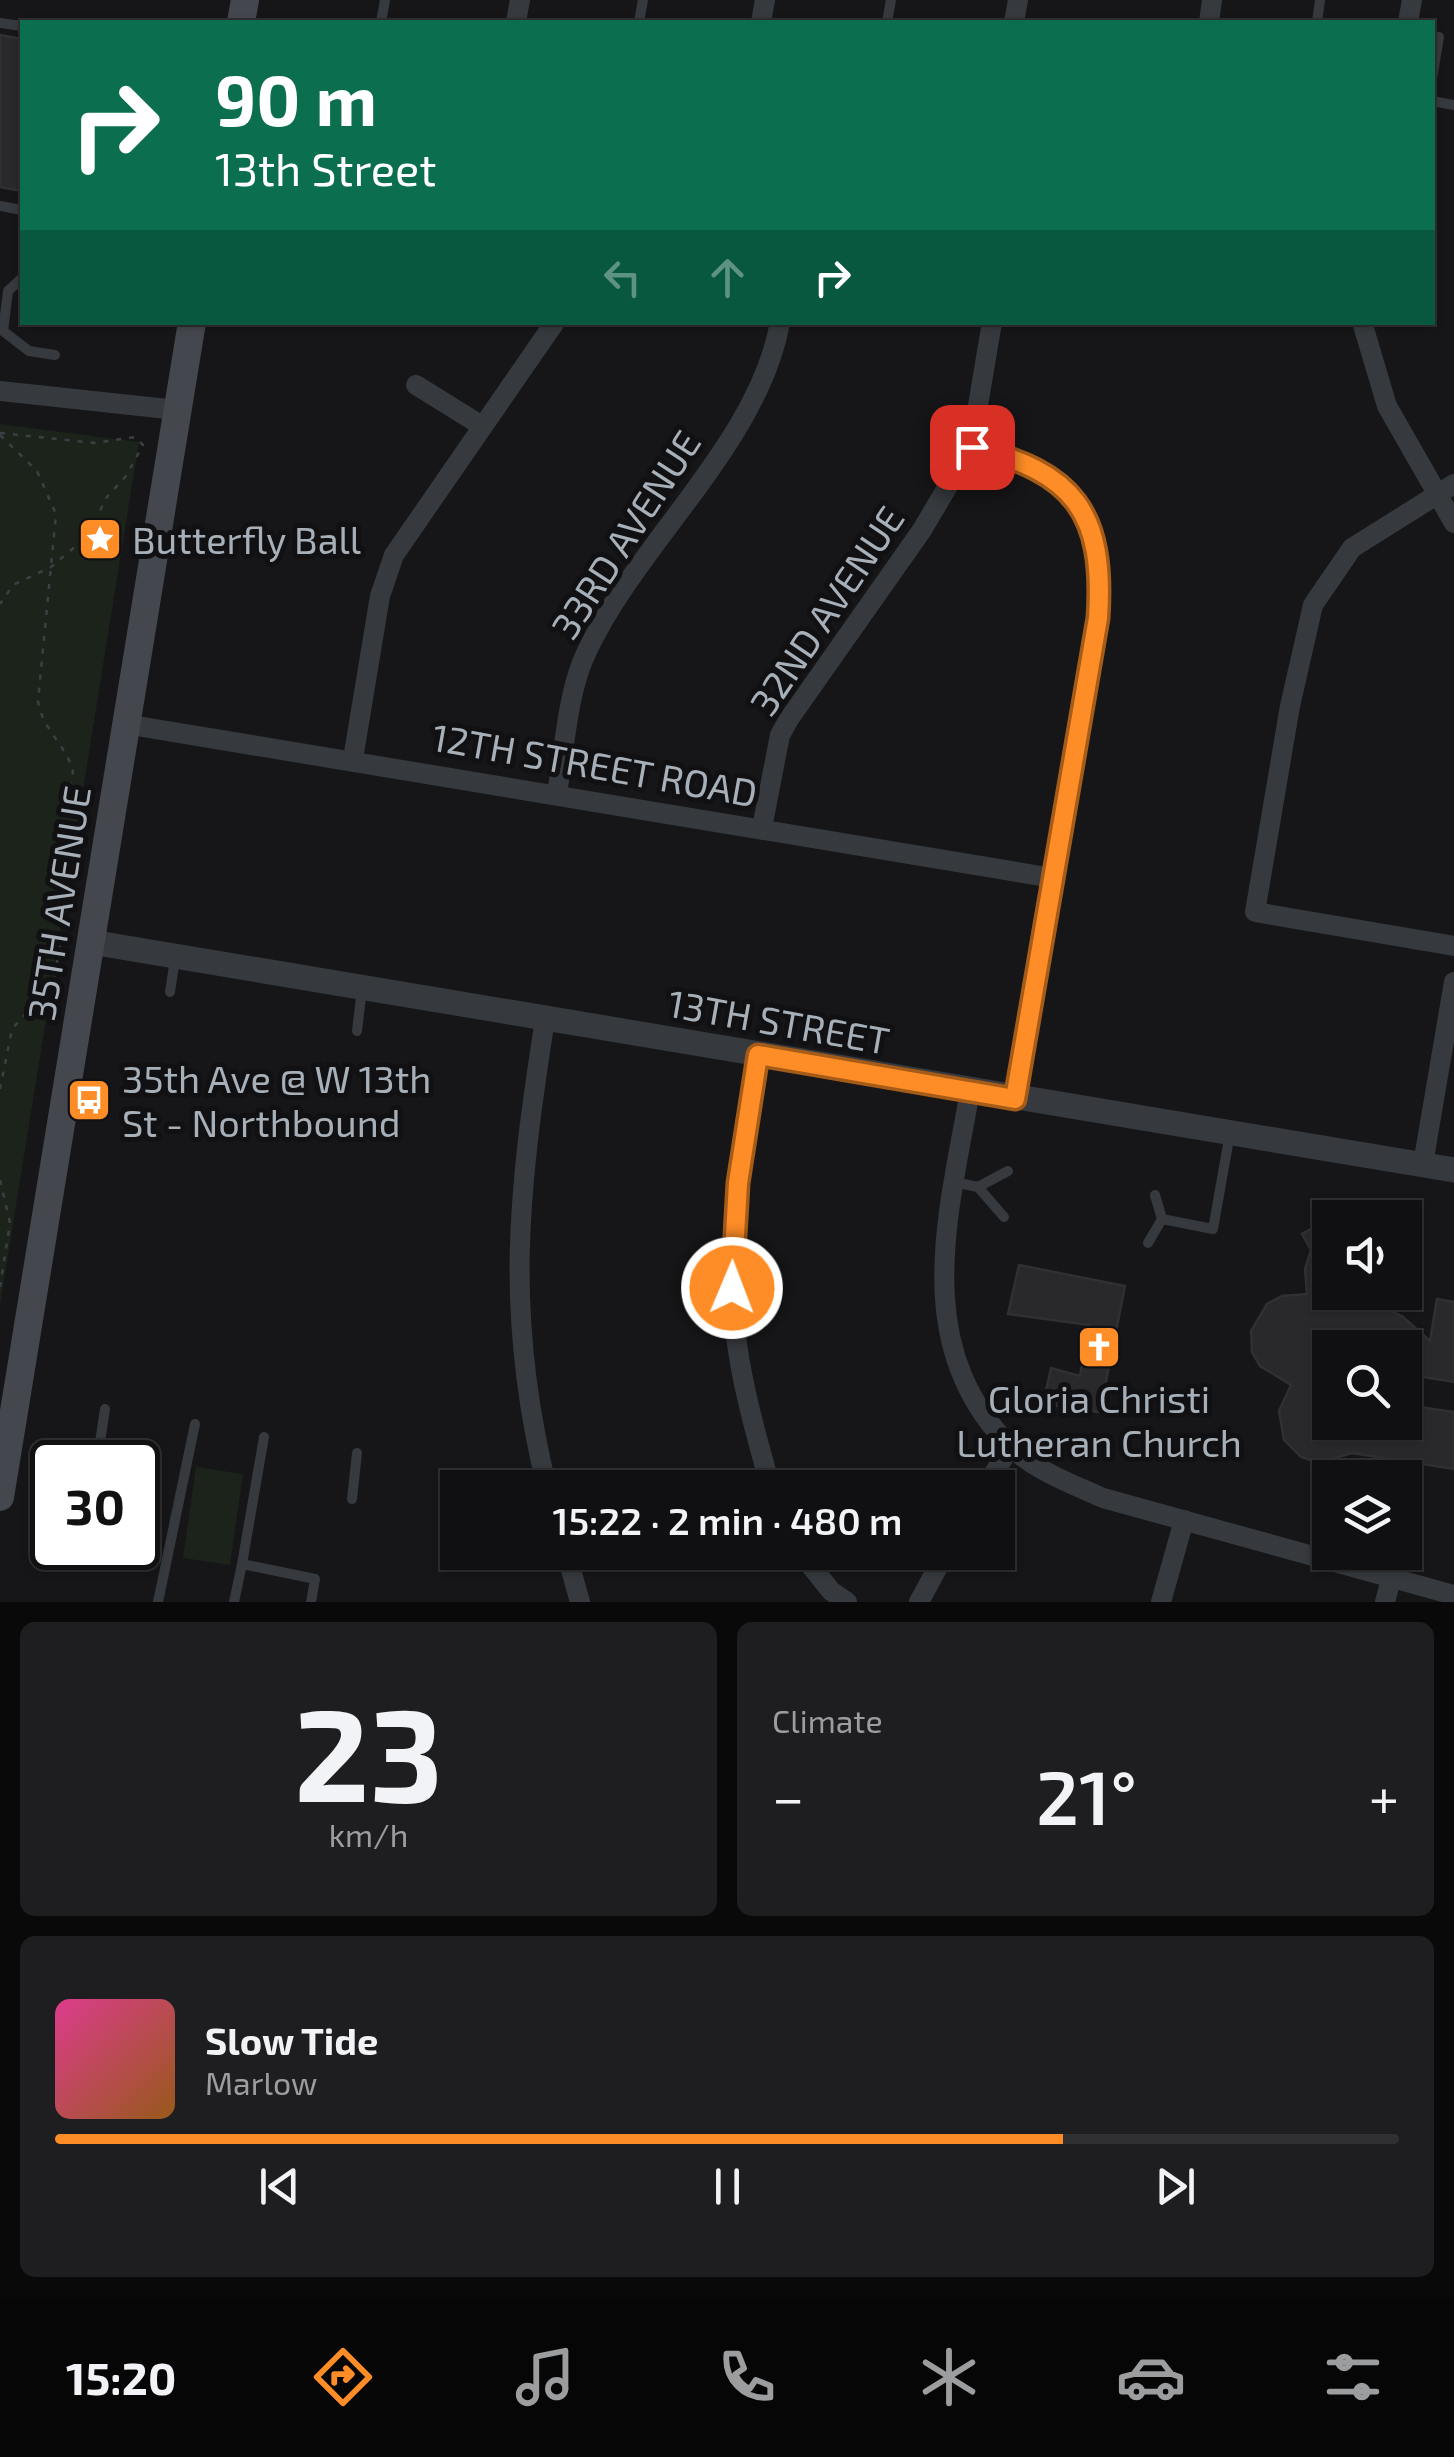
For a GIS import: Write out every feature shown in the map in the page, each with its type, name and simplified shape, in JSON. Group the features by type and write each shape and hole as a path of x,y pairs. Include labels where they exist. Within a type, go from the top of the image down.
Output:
{"main road":[{"name":"35TH AVENUE","path":"0,1497 192,325"}],"street":[{"path":"353,759 380,596 394,555 553,325"},
{"name":"33RD AVENUE","path":"557,793 584,655 607,612 764,384 779,325"},
{"name":"32ND AVENUE","path":"762,828 780,735 922,530 972,447 992,325"},
{"path":"1358,325 1387,406 1446,489 1454,523"},
{"path":"416,384 482,426"},
{"path":"0,391 178,410"},
{"path":"972,447 1034,465 1063,488 1090,528 1101,571 1098,618 1015,1099"},
{"path":"1446,489 1352,548 1312,605 1293,690 1256,912 1454,946"},
{"name":"12TH STREET ROAD","path":"125,724 1053,878"},
{"name":"13TH STREET","path":"91,942 1454,1170"},
{"path":"1423,1164 1454,982"},
{"path":"544,1470 520,1340 516,1258 523,1164 545,1018"},
{"path":"758,1055 738,1183 732,1288 738,1348 766,1470"},
{"path":"970,1091 944,1239 945,1322 957,1361 977,1400 1010,1446 1066,1482 1103,1498 1454,1595"},
{"path":"996,1470 1010,1446"},
{"path":"1161,1602 1184,1520"},
{"path":"571,1570 580,1602"},
{"path":"814,1570 831,1591 847,1602"},
{"path":"919,1602 936,1570"},
{"path":"1385,1602 1392,1575"}],"lane":[{"path":"1435,61 1439,38"},
{"path":"20,280 8,291 3,331 29,350 55,355"},
{"path":"170,992 176,956"},
{"path":"357,1031 362,988"},
{"path":"1162,1220 1213,1229 1230,1133"},
{"path":"978,1188 1008,1171"},
{"path":"954,1182 978,1188 1004,1217"},
{"path":"1148,1243 1162,1220 1155,1195"},
{"path":"101,1440 106,1409"},
{"path":"158,1602 195,1424"},
{"path":"234,1602 264,1437"},
{"path":"352,1499 357,1453"},
{"path":"242,1564 315,1578 311,1602"}],"path":[{"path":"0,434 95,443 135,437 143,445 126,476 106,498 96,527 51,567 13,585 0,604"},
{"path":"0,434 24,454 50,491 57,533 38,701 40,714 70,758 73,771 56,862 70,891 52,984 12,1030 0,1090"},
{"path":"0,1180 10,1223 0,1287"}],"shaded area":[{"path":"0,424 139,442 0,1305"},
{"path":"196,1467 243,1474 230,1565 183,1558"}],"building":[{"path":"0,35 20,39 20,191 0,187"},
{"path":"1312,1228 1312,1310 1387,1310 1402,1316 1418,1330 1312,1330 1312,1440 1422,1440 1422,1407 1454,1412 1454,1469 1422,1464 1422,1460 1352,1453 1312,1461 1301,1457 1284,1440 1279,1411 1291,1385 1260,1366 1252,1352 1251,1331 1267,1304 1282,1296 1307,1294 1305,1269 1311,1250 1302,1234"},
{"name":"Gloria Christi Lutheran Church","path":"1019,1265 1125,1286 1100,1412 1043,1404 1051,1368 1080,1376 1089,1325 1008,1314"},
{"path":"1437,1299 1454,1302 1454,1382 1422,1377 1422,1334 1430,1341"}],"place":[{"name":"Butterfly Ball","path":"100,539"},
{"name":"35th Ave @ W 13th St - Northbound","path":"89,1100"},
{"name":"Gloria Christi Lutheran Church","path":"1099,1347"}],"route":[{"path":"732,1288 738,1183 758,1055 1015,1099 1098,618 1101,571 1090,528 1063,488 1034,465 972,447"}]}
